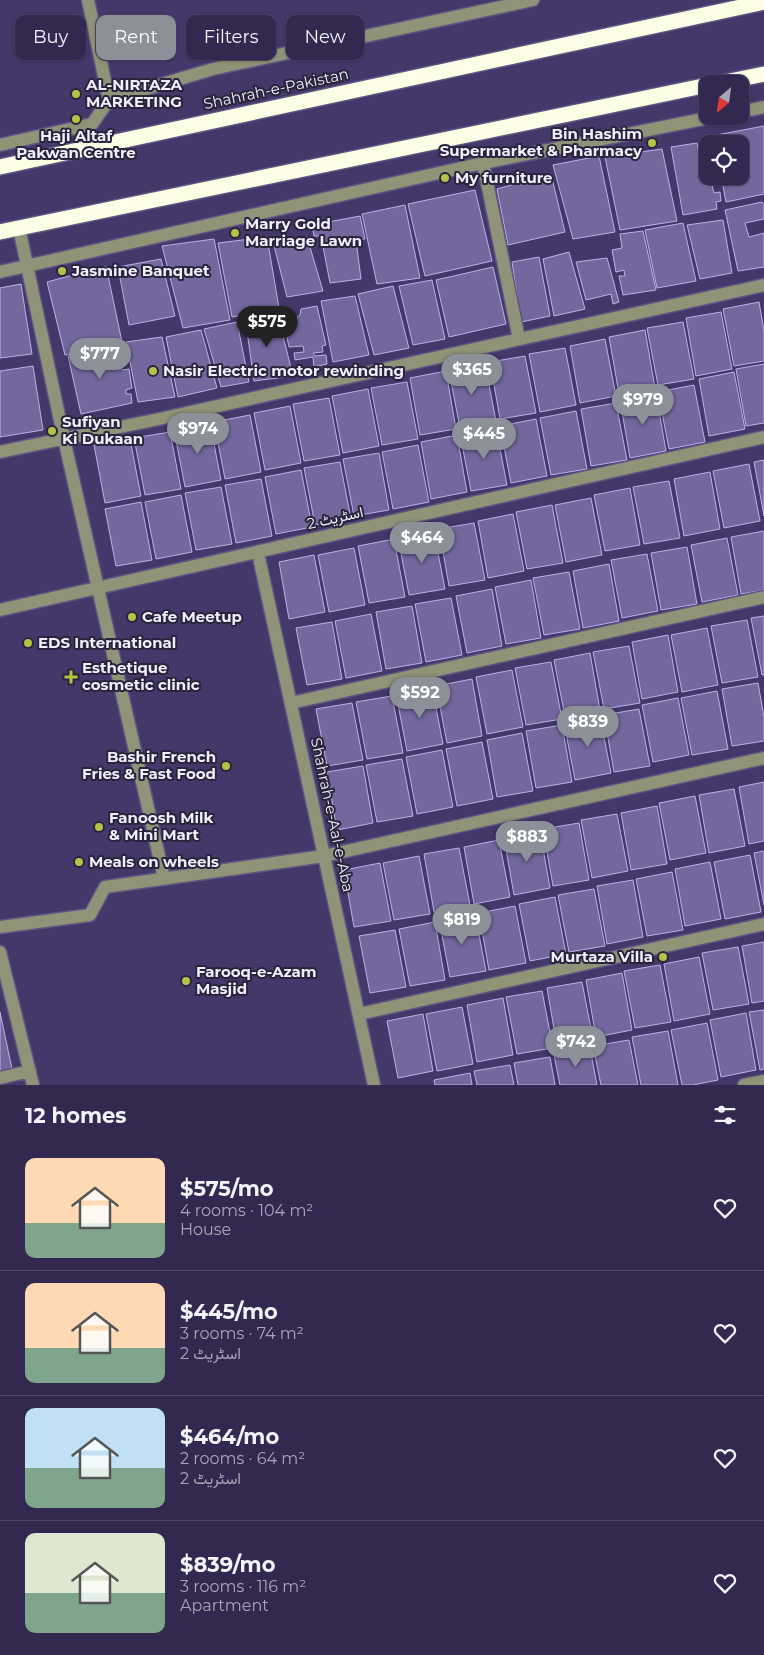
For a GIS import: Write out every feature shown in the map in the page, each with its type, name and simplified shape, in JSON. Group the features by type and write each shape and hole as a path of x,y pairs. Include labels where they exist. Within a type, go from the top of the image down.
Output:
{"highway":[{"name":"Shahrah-e-Pakistan","path":"0,167 764,2"},
{"path":"749,77 764,74"},
{"path":"0,232 699,87"}],"street":[{"path":"88,0 109,100"},
{"path":"0,145 92,124 109,100 213,69 533,0"},
{"path":"749,110 764,107"},
{"path":"0,272 483,163 699,120"},
{"path":"483,163 519,339"},
{"path":"19,228 64,439 164,878"},
{"path":"0,452 764,285"},
{"name":"اسٹریٹ 2","path":"0,610 764,437"},
{"name":"Shahrah-e-Aal-e-Aba","path":"258,553 374,1085"},
{"path":"291,703 764,597"},
{"path":"0,928 90,915 105,887 324,856 764,758"},
{"path":"359,1014 764,924"},
{"path":"0,952 33,1085"},
{"path":"0,1078 30,1071"},
{"path":"744,1085 764,1081"}],"building":[{"path":"764,126 764,194 726,202 723,185 749,185 749,135 716,135"},
{"path":"697,143 699,185 712,185 714,193 720,192 721,201 716,202 717,209 683,215 671,147"},
{"path":"662,149 677,221 620,230 605,157"},
{"path":"599,156 615,232 573,239 553,165"},
{"path":"551,174 565,232 508,245 497,189"},
{"path":"475,190 492,261 425,276 408,204"},
{"path":"762,202 764,205 764,219 745,223 749,237 764,233 764,267 738,271 725,210"},
{"path":"405,205 420,278 377,284 362,214"},
{"path":"360,216 365,239 356,240 361,279 330,283 321,236 314,236 312,225"},
{"path":"723,220 732,273 700,279 687,225"},
{"path":"683,223 696,281 657,288 645,230"},
{"path":"643,231 656,290 623,295 619,276 625,276 624,270 616,272 612,250 622,248 620,234"},
{"path":"267,237 279,308 232,317 218,243"},
{"path":"307,237 323,291 287,297 273,242"},
{"path":"214,239 230,320 183,328 162,246"},
{"path":"569,252 585,309 554,316 543,259"},
{"path":"539,257 550,316 521,322 512,262"},
{"path":"607,258 619,302 613,304 611,294 586,300 576,262"},
{"path":"161,259 175,316 129,325 118,267"},
{"path":"106,266 122,342 65,355 47,282"},
{"path":"493,267 506,324 449,337 436,280"},
{"path":"432,280 445,339 413,345 399,286"},
{"path":"21,284 32,354 0,358 0,288"},
{"path":"393,286 409,348 374,355 358,294"},
{"path":"355,296 369,355 333,362 321,301"},
{"path":"759,302 764,331 764,361 734,366 723,309"},
{"path":"317,306 326,345 322,346 323,352 313,353 315,356 326,355 327,364 314,367 313,357 295,360 294,353 304,352 303,346 289,347 282,314 293,312 296,318 300,315 301,309"},
{"path":"277,312 293,376 254,381 245,317"},
{"path":"721,312 732,369 696,376 686,318"},
{"path":"237,322 249,382 221,387 204,329"},
{"path":"683,322 694,379 658,385 647,328"},
{"path":"201,330 217,388 178,397 166,337"},
{"path":"645,330 655,388 619,394 609,337"},
{"path":"162,337 175,397 138,402 126,342"},
{"path":"605,339 616,396 580,403 570,346"},
{"path":"116,346 117,352 121,351 123,360 119,361 122,370 129,369 132,388 126,390 126,394 131,394 132,403 81,414 68,356"},
{"path":"565,348 576,405 540,412 529,354"},
{"path":"525,356 536,413 500,419 490,362"},
{"path":"485,364 496,421 460,428 449,371"},
{"path":"764,364 764,423 746,426 736,369"},
{"path":"33,366 43,430 0,437 0,371"},
{"path":"446,371 456,429 420,435 410,378"},
{"path":"734,372 745,429 709,436 699,379"},
{"path":"407,382 418,439 382,445 371,388"},
{"path":"694,385 705,442 669,449 658,392"},
{"path":"368,389 379,446 343,453 332,396"},
{"path":"656,394 666,451 630,458 620,400"},
{"path":"329,398 340,455 304,461 293,404"},
{"path":"616,403 627,460 591,466 581,409"},
{"path":"290,406 301,463 265,470 254,413"},
{"path":"576,411 587,469 551,475 540,418"},
{"path":"250,415 261,472 225,479 214,422"},
{"path":"536,419 547,476 511,483 500,426"},
{"path":"210,423 221,480 185,487 174,430"},
{"path":"496,428 507,485 471,491 460,434"},
{"path":"170,432 181,489 145,495 134,438"},
{"path":"457,435 467,492 431,499 421,442"},
{"path":"130,439 141,496 105,503 94,445"},
{"path":"418,445 429,502 393,509 382,452"},
{"path":"379,453 389,510 354,516 343,459"},
{"path":"764,460 764,516 754,462"},
{"path":"340,462 351,519 315,525 304,468"},
{"path":"749,464 760,521 724,528 713,471"},
{"path":"301,470 312,527 276,534 265,477"},
{"path":"710,472 720,529 684,536 674,479"},
{"path":"261,479 272,536 236,543 225,485"},
{"path":"669,481 680,538 644,544 633,487"},
{"path":"221,487 232,544 196,550 185,493"},
{"path":"630,488 640,545 605,551 594,495"},
{"path":"181,495 192,552 156,559 145,502"},
{"path":"591,498 602,555 566,562 555,505"},
{"path":"141,502 152,560 116,566 105,509"},
{"path":"552,505 563,563 527,569 516,512"},
{"path":"513,514 524,571 488,578 478,521"},
{"path":"474,523 485,580 449,586 439,529"},
{"path":"764,531 764,590 741,594 731,537"},
{"path":"434,532 445,589 409,595 398,538"},
{"path":"727,538 738,595 702,602 691,545"},
{"path":"394,539 405,597 369,603 358,546"},
{"path":"687,547 697,604 661,610 651,553"},
{"path":"354,548 365,605 329,612 318,555"},
{"path":"647,554 658,611 622,618 611,560"},
{"path":"314,555 325,612 289,619 279,562"},
{"path":"609,564 619,621 583,628 573,571"},
{"path":"569,572 580,629 544,635 533,578"},
{"path":"531,580 541,638 506,644 495,587"},
{"path":"492,589 502,646 467,653 456,596"},
{"path":"451,598 462,655 426,662 415,604"},
{"path":"412,606 422,663 386,669 376,612"},
{"path":"371,614 382,671 346,678 335,621"},
{"path":"764,616 764,675 762,675 751,618"},
{"path":"747,620 758,677 722,683 711,626"},
{"path":"332,622 342,679 307,685 296,628"},
{"path":"707,628 718,685 682,692 671,635"},
{"path":"668,635 678,692 642,699 632,642"},
{"path":"629,646 640,703 604,709 593,652"},
{"path":"590,653 600,710 565,717 554,660"},
{"path":"551,662 562,719 526,725 515,668"},
{"path":"512,670 523,727 487,734 476,677"},
{"path":"472,679 482,736 447,743 436,686"},
{"path":"758,683 764,717 764,741 732,746 722,689"},
{"path":"432,687 443,744 407,751 396,694"},
{"path":"717,691 728,749 692,755 681,698"},
{"path":"392,696 403,753 367,759 356,702"},
{"path":"678,698 689,755 653,762 642,705"},
{"path":"352,703 363,760 327,766 316,709"},
{"path":"639,709 650,766 614,772 604,715"},
{"path":"600,716 611,773 575,780 564,723"},
{"path":"562,725 572,782 536,788 526,731"},
{"path":"522,733 533,791 497,797 487,740"},
{"path":"482,742 493,799 457,806 446,749"},
{"path":"442,750 453,807 417,814 406,757"},
{"path":"402,759 413,816 377,822 366,765"},
{"path":"363,766 373,823 337,830 327,772"},
{"path":"764,782 764,841 749,844 739,787"},
{"path":"734,789 745,846 709,853 699,795"},
{"path":"695,796 706,853 670,860 659,803"},
{"path":"657,806 667,864 631,870 621,813"},
{"path":"617,814 628,871 592,878 581,820"},
{"path":"579,823 589,880 553,886 543,829"},
{"path":"540,831 550,888 514,895 504,838"},
{"path":"499,840 510,897 474,904 464,847"},
{"path":"459,848 470,905 434,912 424,854"},
{"path":"764,851 764,905 754,853"},
{"path":"750,855 761,912 725,919 714,862"},
{"path":"419,856 430,914 394,920 383,863"},
{"path":"710,862 721,919 685,926 675,869"},
{"path":"380,863 391,921 354,927 344,870"},
{"path":"672,872 683,930 647,936 636,879"},
{"path":"633,880 643,937 607,944 597,886"},
{"path":"594,889 605,946 569,952 558,895"},
{"path":"555,897 566,954 530,961 519,904"},
{"path":"515,906 526,963 489,970 479,913"},
{"path":"475,914 486,971 450,977 439,920"},
{"path":"435,922 445,980 410,986 399,929"},
{"path":"395,930 406,987 370,993 359,936"},
{"path":"764,942 764,1001 752,1003 742,946"},
{"path":"738,947 749,1004 713,1010 702,953"},
{"path":"699,957 710,1014 674,1021 664,964"},
{"path":"660,965 671,1022 635,1028 624,971"},
{"path":"622,973 632,1030 596,1037 586,980"},
{"path":"582,982 593,1039 557,1046 547,988"},
{"path":"542,991 553,1048 517,1054 506,997"},
{"path":"503,998 513,1055 477,1062 467,1005"},
{"path":"462,1007 473,1064 437,1071 426,1014"},
{"path":"764,1010 764,1069 760,1070 749,1012"},
{"path":"0,1012 12,1069 0,1071"},
{"path":"746,1013 756,1070 721,1077 710,1020"},
{"path":"423,1014 433,1071 398,1078 387,1021"},
{"path":"707,1023 718,1080 693,1085 682,1085 671,1030"},
{"path":"668,1031 678,1085 641,1085 632,1037"},
{"path":"629,1040 638,1085 601,1085 593,1046"},
{"path":"590,1048 597,1085 560,1085 554,1055"},
{"path":"550,1057 555,1085 518,1085 514,1063"},
{"path":"510,1065 514,1085 477,1085 474,1071"},
{"path":"470,1073 472,1085 435,1085 434,1080"}],"place":[{"name":"AL-NIRTAZA MARKETING","path":"76,94"},
{"name":"Haji Altaf Pakwan Centre","path":"76,119"},
{"name":"Bin Hashim Supermarket & Pharmacy","path":"652,143"},
{"name":"My furniture","path":"445,178"},
{"name":"Marry Gold Marriage Lawn","path":"235,233"},
{"name":"Jasmine Banquet","path":"62,271"},
{"name":"Nasir Electric motor rewinding","path":"153,371"},
{"name":"Sufiyan Ki Dukaan","path":"52,431"},
{"name":"Cafe Meetup","path":"132,617"},
{"name":"EDS International","path":"28,643"},
{"name":"Esthetique cosmetic clinic","path":"71,677"},
{"name":"Bashir French Fries & Fast Food","path":"226,766"},
{"name":"Fanoosh Milk & Mini Mart","path":"99,827"},
{"name":"Meals on wheels","path":"79,862"},
{"name":"Murtaza Villa","path":"663,957"},
{"name":"Farooq-e-Azam Masjid","path":"186,981"}]}
